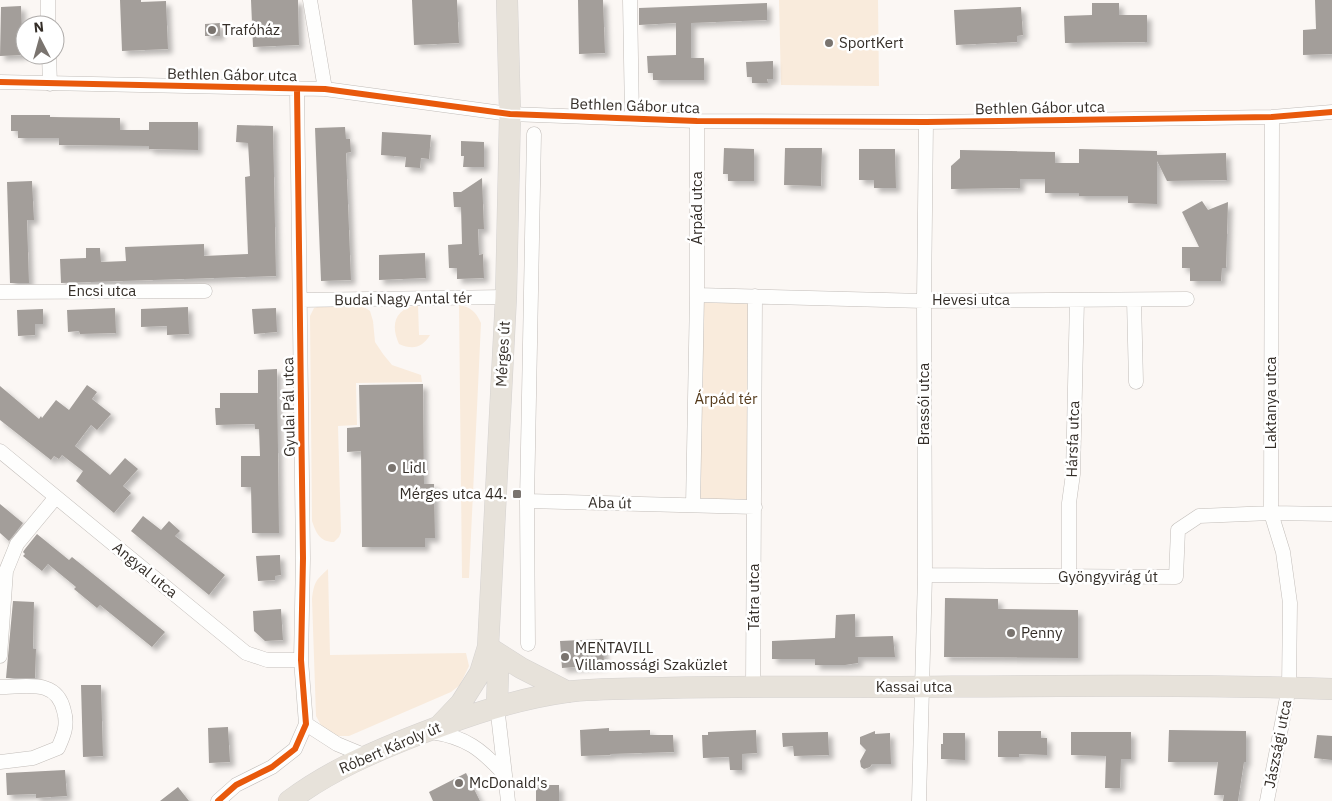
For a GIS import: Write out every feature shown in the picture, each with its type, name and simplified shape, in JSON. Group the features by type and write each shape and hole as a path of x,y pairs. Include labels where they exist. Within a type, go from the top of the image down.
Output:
{"main road":[{"name":"Mérges út","path":"497,706 498,672 488,647 506,297 510,114 507,0"},
{"path":"432,729 461,703 480,673 488,647 521,668 568,692"},
{"name":"Kassai utca","path":"497,706 568,692 682,688 1332,688"},
{"name":"Róbert Károly út","path":"289,801 338,769 366,756 432,729 497,706"}],"street":[{"path":"48,0 48,15"},
{"path":"310,0 325,89"},
{"path":"630,0 632,117"},
{"path":"49,65 50,84"},
{"name":"Bethlen Gábor utca","path":"0,82 325,89 510,114 632,117 697,121 926,122 1272,117 1332,112"},
{"name":"Gyulai Pál utca","path":"297,89 303,558 301,660 306,724"},
{"name":"Laktanya utca","path":"1272,117 1271,514 1283,552 1290,603 1289,687"},
{"name":"Árpád utca","path":"697,121 697,295"},
{"name":"Brassói utca","path":"919,801 925,575 924,301 926,122"},
{"name":"Mérges út","path":"528,644 527,501 534,134"},
{"name":"Encsi utca","path":"0,292 204,291"},
{"path":"697,295 755,296 755,507 692,506 697,295"},
{"name":"Hevesi utca","path":"755,296 924,301 1187,299"},
{"name":"Budai Nagy Antal tér","path":"300,300 506,297"},
{"name":"Hársfa utca","path":"1069,577 1069,503 1073,474 1077,300"},
{"path":"1134,300 1136,382"},
{"name":"Angyal utca","path":"0,451 246,653 267,660 301,660"},
{"path":"0,656 6,571 17,544 56,497"},
{"name":"Aba út","path":"527,501 692,506"},
{"name":"Tátra utca","path":"753,688 755,507"},
{"path":"1271,514 1332,514"},
{"name":"Gyöngyvirág út","path":"925,575 1176,577 1178,530 1199,516 1271,514"},
{"path":"0,687 38,686 53,690 62,700 66,717 65,733 58,748 33,758 0,762"},
{"name":"Jászsági utca","path":"1267,801 1289,687"},
{"path":"497,706 508,801"},
{"path":"218,801 236,785 272,767 295,749 306,724 337,744 366,756"},
{"path":"432,729 470,743 484,754 505,776"}],"green space":[{"name":"SportKert","path":"779,0 878,0 879,86 781,85"},
{"name":"Árpád tér","path":"701,298 752,298 752,503 697,501"},
{"path":"327,304 361,305 370,311 375,342 383,354 392,365 421,375 422,382 356,383 357,425 338,426 341,532 334,542 322,539 312,521 310,316 314,308"},
{"path":"418,305 419,335 430,335 424,343 417,347 399,344 395,330 396,318 404,310"},
{"path":"459,305 473,311 481,323 469,578 462,578"},
{"path":"328,569 330,655 466,653 469,666 460,685 451,692 349,736 336,736 323,729 316,716 312,599 316,582"}],"building":[{"path":"120,0 141,0 141,2 166,1 168,49 122,51"},
{"path":"251,0 298,0 299,45 253,47"},
{"path":"412,0 457,0 459,43 414,45"},
{"path":"578,0 603,0 605,53 579,54"},
{"path":"1315,0 1332,0 1332,54 1303,55 1303,30 1316,29"},
{"path":"767,3 767,20 691,23 691,58 704,58 704,80 653,80 653,73 648,73 647,56 676,55 676,23 639,25 639,8"},
{"path":"1092,3 1119,3 1119,15 1147,15 1147,42 1065,43 1064,16 1092,15"},
{"path":"21,6 21,15 15,15 15,55 0,56 1,7"},
{"path":"1021,7 1023,35 1017,36 1017,42 956,45 954,10"},
{"name":"Trafóház","path":"220,23 220,36 205,36 205,24"},
{"path":"773,61 773,79 767,79 768,83 752,83 752,77 747,77 746,62"},
{"path":"11,115 120,118 120,130 149,130 149,122 198,122 198,150 149,149 149,146 59,145 59,138 18,138 18,131 11,131"},
{"path":"237,125 273,126 276,276 61,283 60,259 86,258 86,248 100,248 101,262 126,261 125,247 204,244 204,256 248,254 245,177 250,176 248,143 236,142"},
{"path":"345,127 346,139 350,139 351,152 346,153 351,280 321,281 315,128"},
{"path":"382,132 431,135 429,159 421,158 420,168 405,167 406,157 381,155"},
{"path":"461,141 484,142 484,167 463,167 464,156 461,156"},
{"path":"724,148 754,149 754,181 728,181 728,174 723,174"},
{"path":"785,148 822,148 821,186 784,185"},
{"path":"859,149 895,149 896,188 874,188 874,180 859,180"},
{"path":"1079,149 1157,151 1157,155 1226,153 1227,180 1167,181 1157,161 1157,204 1128,203 1128,196 1079,196 1079,193 1045,193 1045,179 1020,179 1020,188 951,189 951,166 960,158 960,150 1055,152 1055,163 1079,163"},
{"path":"482,178 484,229 478,229 479,255 483,254 484,278 457,279 457,268 449,268 448,245 462,244 461,207 454,207 453,192 461,192"},
{"path":"32,181 34,220 27,220 29,283 10,283 7,182"},
{"path":"1202,201 1208,210 1228,202 1226,268 1222,268 1221,281 1190,281 1190,268 1182,268 1182,247 1199,247 1182,212"},
{"path":"425,253 426,278 379,280 379,255"},
{"path":"188,307 189,334 167,335 167,326 141,327 141,309"},
{"path":"115,308 116,333 80,334 79,331 68,332 67,310"},
{"path":"276,308 277,332 254,334 252,309"},
{"path":"43,309 43,324 35,324 35,335 18,336 17,310"},
{"path":"277,369 279,533 252,533 251,487 241,487 241,456 260,456 259,429 255,429 255,424 216,425 215,408 220,408 220,393 258,393 258,370"},
{"name":"Lidl","path":"423,384 424,484 434,484 435,538 425,538 425,547 362,547 361,451 347,452 347,428 360,427 359,385"},
{"path":"87,385 97,392 92,399 111,414 97,430 91,425 75,446 110,475 125,458 138,469 123,486 131,493 114,513 76,481 83,471 62,455 59,459 54,456 51,460 0,420 0,386 39,419 41,416 42,418 56,400 69,410"},
{"path":"0,504 23,523 9,541 0,533"},
{"path":"143,516 161,530 169,521 180,531 175,536 225,575 209,595 131,531"},
{"path":"37,534 69,560 72,557 165,632 152,647 100,605 97,608 74,589 76,587 48,564 42,571 23,556 25,554 23,552"},
{"path":"280,555 281,575 275,576 275,580 258,581 256,556"},
{"name":"Penny","path":"945,598 998,599 998,609 1078,610 1078,658 944,657"},
{"path":"13,601 34,602 33,649 36,649 35,678 6,678"},
{"path":"281,609 283,640 265,641 254,631 253,611"},
{"path":"855,614 855,637 893,636 895,657 858,657 858,663 845,665 815,665 815,659 772,659 772,641 835,638 836,615"},
{"path":"603,639 604,665 562,668 560,641"},
{"path":"81,685 101,685 103,756 83,757"},
{"path":"228,727 230,762 209,763 208,728"},
{"path":"609,728 609,731 650,730 650,735 673,735 674,752 581,756 580,730"},
{"path":"756,730 757,753 742,754 742,770 730,770 729,757 703,758 702,735 708,735 708,732"},
{"path":"1169,730 1246,731 1246,762 1244,762 1238,801 1223,801 1224,795 1214,795 1218,762 1168,762"},
{"path":"875,731 875,734 890,733 891,764 872,764 864,769 861,767 860,761 866,750 860,744 860,737"},
{"path":"998,731 1041,731 1041,738 1047,738 1047,755 1019,754 1019,757 998,757"},
{"path":"828,732 829,755 794,756 793,746 783,747 782,733"},
{"path":"1071,732 1131,732 1131,759 1121,759 1120,788 1105,788 1106,756 1071,755"},
{"path":"943,733 965,733 965,760 941,759"},
{"path":"1317,735 1332,736 1332,760 1314,758"},
{"path":"65,770 67,796 36,798 36,794 7,795 6,773"},
{"name":"McDonald's","path":"466,773 480,801 433,801 429,792"},
{"path":"536,785 559,785 559,801 536,801"},
{"path":"178,787 189,801 160,801"}],"cycle path":[{"path":"0,82 325,89 510,114 697,121 926,122 1272,117 1332,112"},
{"path":"218,801 236,785 272,767 295,749 306,724 301,660 303,558 297,89"}],"place":[{"name":"Trafóház","path":"212,30"},
{"name":"SportKert","path":"829,43"},
{"name":"Lidl","path":"392,468"},
{"name":"Mérges utca 44.","path":"517,494"},
{"name":"Penny","path":"1011,633"},
{"name":"MENTAVILL Villamossági Szaküzlet","path":"565,657"},
{"name":"McDonald's","path":"459,783"}]}
